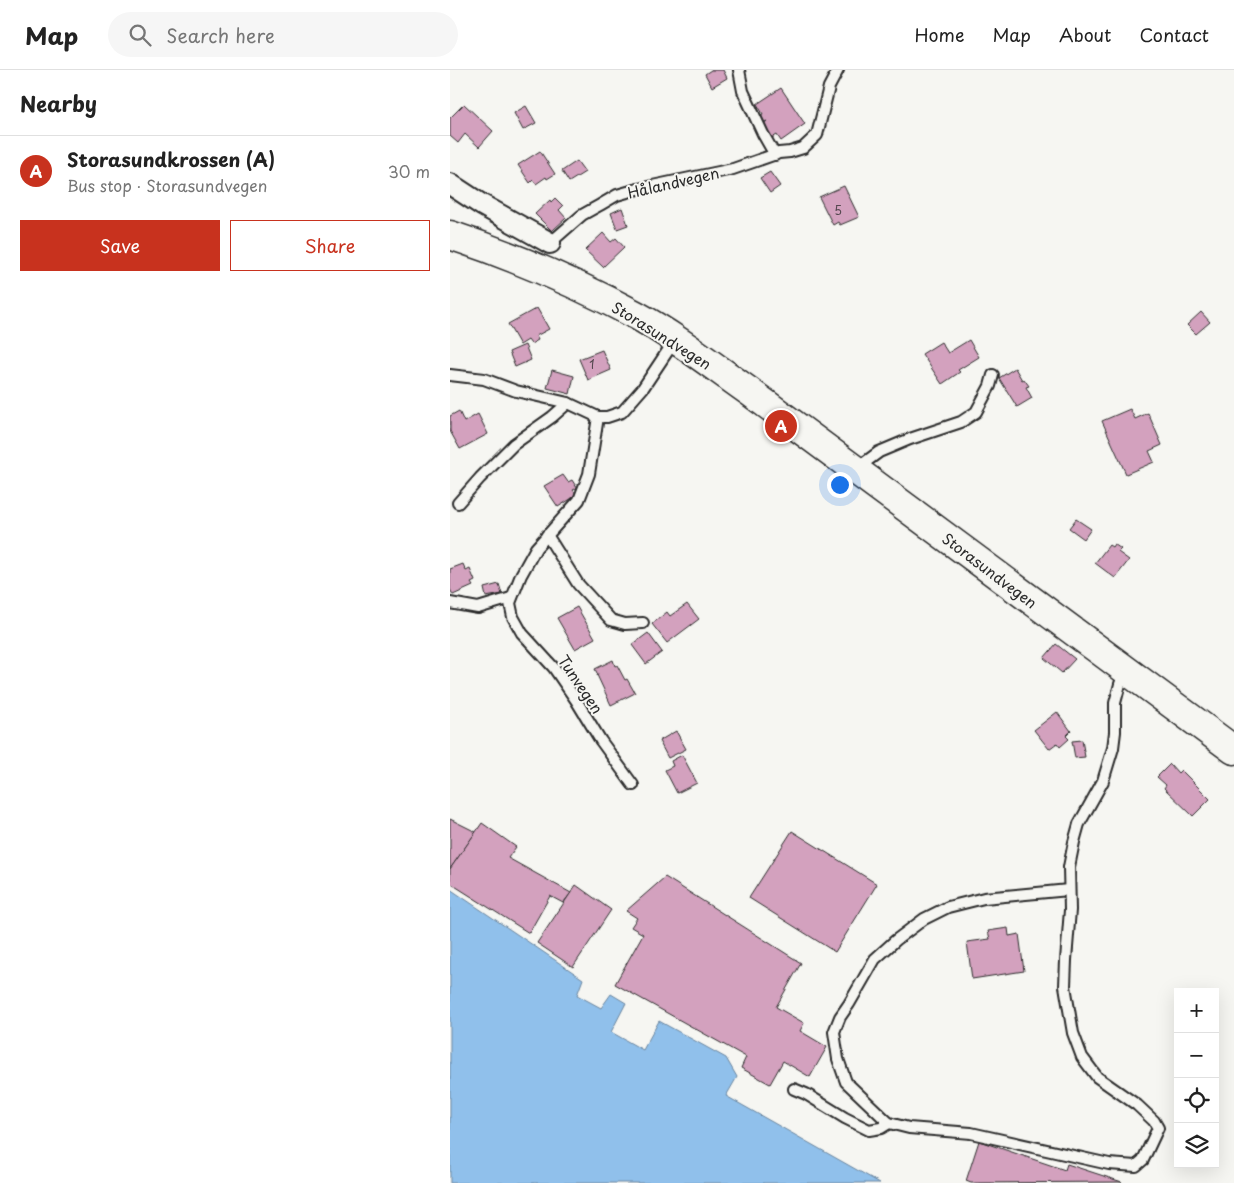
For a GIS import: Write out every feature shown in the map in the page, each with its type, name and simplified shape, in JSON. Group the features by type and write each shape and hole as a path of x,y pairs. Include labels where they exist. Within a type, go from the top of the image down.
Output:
{"main road":[{"name":"Storasundvegen","path":"450,235 531,266 585,290 637,316 675,339 750,392 1234,750"}],"street":[{"name":"Hålandvegen","path":"450,184 482,205 550,243"}],"lane":[{"path":"739,70 743,91 763,134 776,155"},
{"name":"Hålandvegen","path":"550,243 582,215 618,196 638,189 733,168 803,148 817,135 829,87 838,70"},
{"path":"450,375 484,379 516,391 568,402 598,417 607,417 622,412 643,388 675,339"},
{"path":"855,470 879,452 910,439 962,422 976,412 990,386 993,375"},
{"path":"458,503 514,444 552,417 568,402"},
{"path":"450,603 478,608 511,598 536,548 579,500 589,474 598,417"},
{"path":"547,535 578,584 611,620 625,624 643,623"},
{"name":"Tunvegen","path":"511,598 513,617 522,633 554,668 601,741 633,785"},
{"path":"1069,890 984,898 948,906 924,919 875,959 840,1017 834,1032 838,1059 846,1082 889,1123 909,1128 971,1133 1109,1164 1136,1166 1143,1160 1158,1128 1154,1121 1138,1105 1097,1077 1082,1057 1073,1033 1065,986 1070,910 1069,867 1079,824 1103,781 1113,748 1115,703 1126,670"},
{"path":"794,1089 869,1130 881,1128 889,1123"}],"water":[{"path":"450,889 583,979 577,995 601,1008 611,994 626,1003 611,1032 643,1050 659,1021 726,1058 737,1077 726,1096 880,1183 450,1183"}],"building":[{"path":"711,70 723,70 727,78 712,87 705,74"},
{"path":"781,88 805,124 781,141 777,135 772,138 763,124 767,121 763,123 759,116 763,114 757,104"},
{"path":"464,104 493,131 479,147 465,134 458,143 450,136 450,118"},
{"path":"526,106 536,123 523,130 514,113"},
{"path":"540,151 555,174 547,179 546,177 536,184 533,180 530,183 518,165"},
{"path":"577,161 585,172 569,182 562,171"},
{"path":"770,172 780,186 770,193 760,178"},
{"path":"844,186 859,217 840,225 838,222 833,225 819,197"},
{"path":"555,198 563,206 559,210 566,218 552,231 535,214 550,200 551,202"},
{"path":"622,208 628,225 617,229 611,213"},
{"path":"603,233 611,242 616,238 624,247 603,267 585,250"},
{"path":"537,308 549,329 536,336 538,340 531,344 528,340 520,345 508,324"},
{"path":"1201,312 1210,322 1196,334 1187,325"},
{"path":"969,340 979,357 958,370 960,372 942,384 922,354 941,342 948,353"},
{"path":"525,345 531,360 515,367 509,352"},
{"path":"602,350 611,370 588,380 579,359"},
{"path":"1015,368 1022,380 1024,379 1029,386 1026,387 1032,398 1017,407 999,378"},
{"path":"552,370 574,376 570,394 547,388"},
{"path":"1130,409 1135,419 1148,413 1162,445 1149,451 1154,462 1126,474 1102,421"},
{"path":"459,411 464,422 478,414 488,434 460,449 450,431 450,416"},
{"path":"563,475 568,482 572,480 577,488 573,490 577,495 558,507 544,486"},
{"path":"1076,519 1091,529 1084,539 1069,528"},
{"path":"1114,544 1121,549 1118,552 1129,560 1115,578 1095,563 1109,545 1112,547"},
{"path":"463,564 466,571 470,569 475,581 471,583 473,586 453,595 450,589 450,569"},
{"path":"499,584 502,594 486,597 484,588"},
{"path":"687,604 699,619 667,643 652,624 667,612 670,616"},
{"path":"577,607 595,638 575,649 557,618"},
{"path":"648,633 662,652 646,664 632,645"},
{"path":"1056,644 1075,659 1062,673 1044,658"},
{"path":"613,660 615,666 617,665 635,693 611,705 595,669"},
{"path":"1057,712 1071,731 1066,736 1069,739 1060,747 1057,743 1049,749 1034,730"},
{"path":"676,731 686,749 668,758 659,741"},
{"path":"1082,740 1085,757 1075,758 1072,741"},
{"path":"682,755 697,783 677,793 665,770 673,766 671,761"},
{"path":"1170,764 1178,773 1181,770 1210,799 1193,816 1164,788 1166,785 1157,777"},
{"path":"450,819 476,832 450,869"},
{"path":"482,823 516,847 508,858 571,893 563,903 550,896 529,933 450,883 450,869"},
{"path":"792,831 877,884 835,952 749,898"},
{"path":"665,877 801,963 776,1007 804,1023 800,1031 827,1047 810,1077 783,1061 770,1084 741,1068 746,1057 615,984 643,934 631,927 637,918 626,911"},
{"path":"576,885 611,910 573,967 537,943"},
{"path":"1008,928 1009,936 1019,934 1024,971 972,979 967,942 990,939 988,931"},
{"path":"979,1141 1065,1170 1067,1164 1122,1182 971,1183 966,1181"}],"place":[{"name":"Storasundkrossen (A)","path":"781,426"}]}
